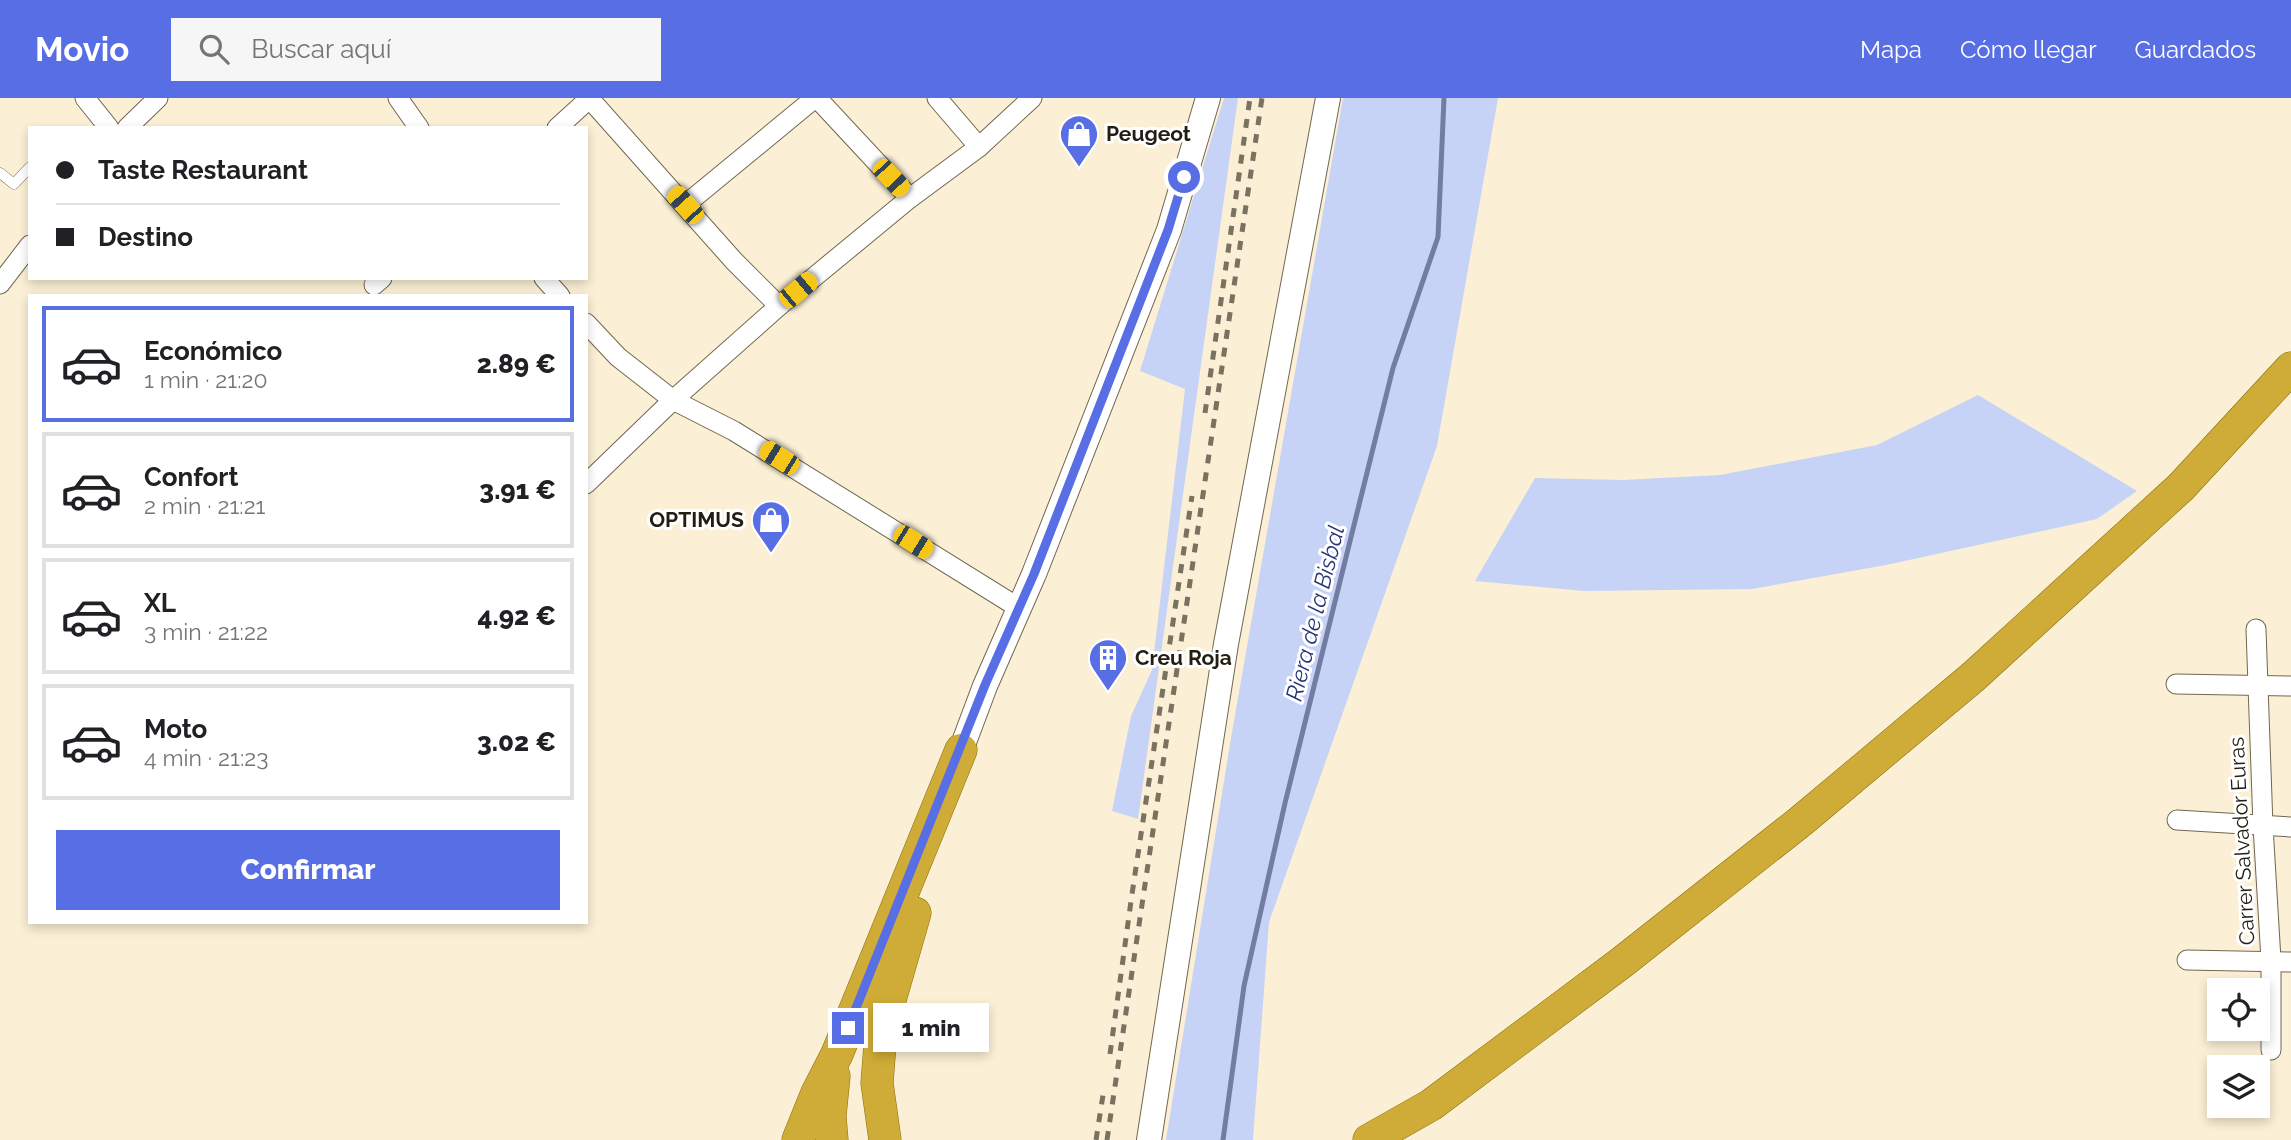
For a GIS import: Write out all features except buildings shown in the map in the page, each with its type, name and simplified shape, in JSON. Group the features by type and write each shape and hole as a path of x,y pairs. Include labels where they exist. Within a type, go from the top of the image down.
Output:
{"highway":[{"path":"1369,1140 1431,1105 1621,963 1801,821 1963,685 2181,487 2291,368"},
{"path":"798,1140 817,1093 837,1054 961,750"},
{"path":"884,1140 877,1083 881,1031 906,938 943,834 961,750"},
{"path":"832,1140 830,1116 837,1054"}],"street":[{"path":"85,98 107,126"},
{"path":"129,126 158,98"},
{"path":"398,98 418,126"},
{"path":"559,126 589,98 734,261 779,306"},
{"path":"685,205 816,98 910,198"},
{"path":"937,98 979,147"},
{"path":"588,482 673,400 779,306 910,198 979,147 1032,98"},
{"path":"961,750 985,685 1040,561 1168,230 1208,98"},
{"path":"1149,1140 1226,644 1328,98"},
{"path":"0,284 7,261 28,246"},
{"path":"546,280 558,294"},
{"path":"588,325 618,357 673,400 734,431 1019,608"},
{"name":"Carrer Salvador Euras","path":"2256,629 2271,960 2271,1050"},
{"path":"2176,684 2291,687"},
{"path":"2177,820 2291,827"},
{"path":"2187,960 2291,962"}],"lane":[{"path":"0,173 14,184 28,169"}],"shaded area":[{"path":"1224,98 1238,98 1138,819 1112,811 1131,716 1152,670 1185,389 1140,371"},
{"path":"1343,98 1498,98 1437,446 1269,922 1253,1140 1166,1140 1231,738"},
{"path":"1978,395 2137,491 2097,519 1886,565 1752,589 1584,591 1475,581 1535,478 1623,480 1720,475 1877,445"}],"waterway":[{"name":"Riera de la Bisbal","path":"1223,1140 1244,986 1285,803 1393,368 1438,237 1444,98"}],"railway":[{"path":"1205,413 1250,98"},
{"path":"1107,1140 1262,98"},
{"path":"1110,1054 1192,496"},
{"path":"1096,1140 1103,1095"}],"place":[{"name":"Peugeot","path":"1079,168"},
{"name":"OPTIMUS","path":"771,554"},
{"name":"Creu Roja","path":"1108,692"}],"route":[{"path":"848,1028 985,685 1034,574 1168,230 1184,177"}]}
